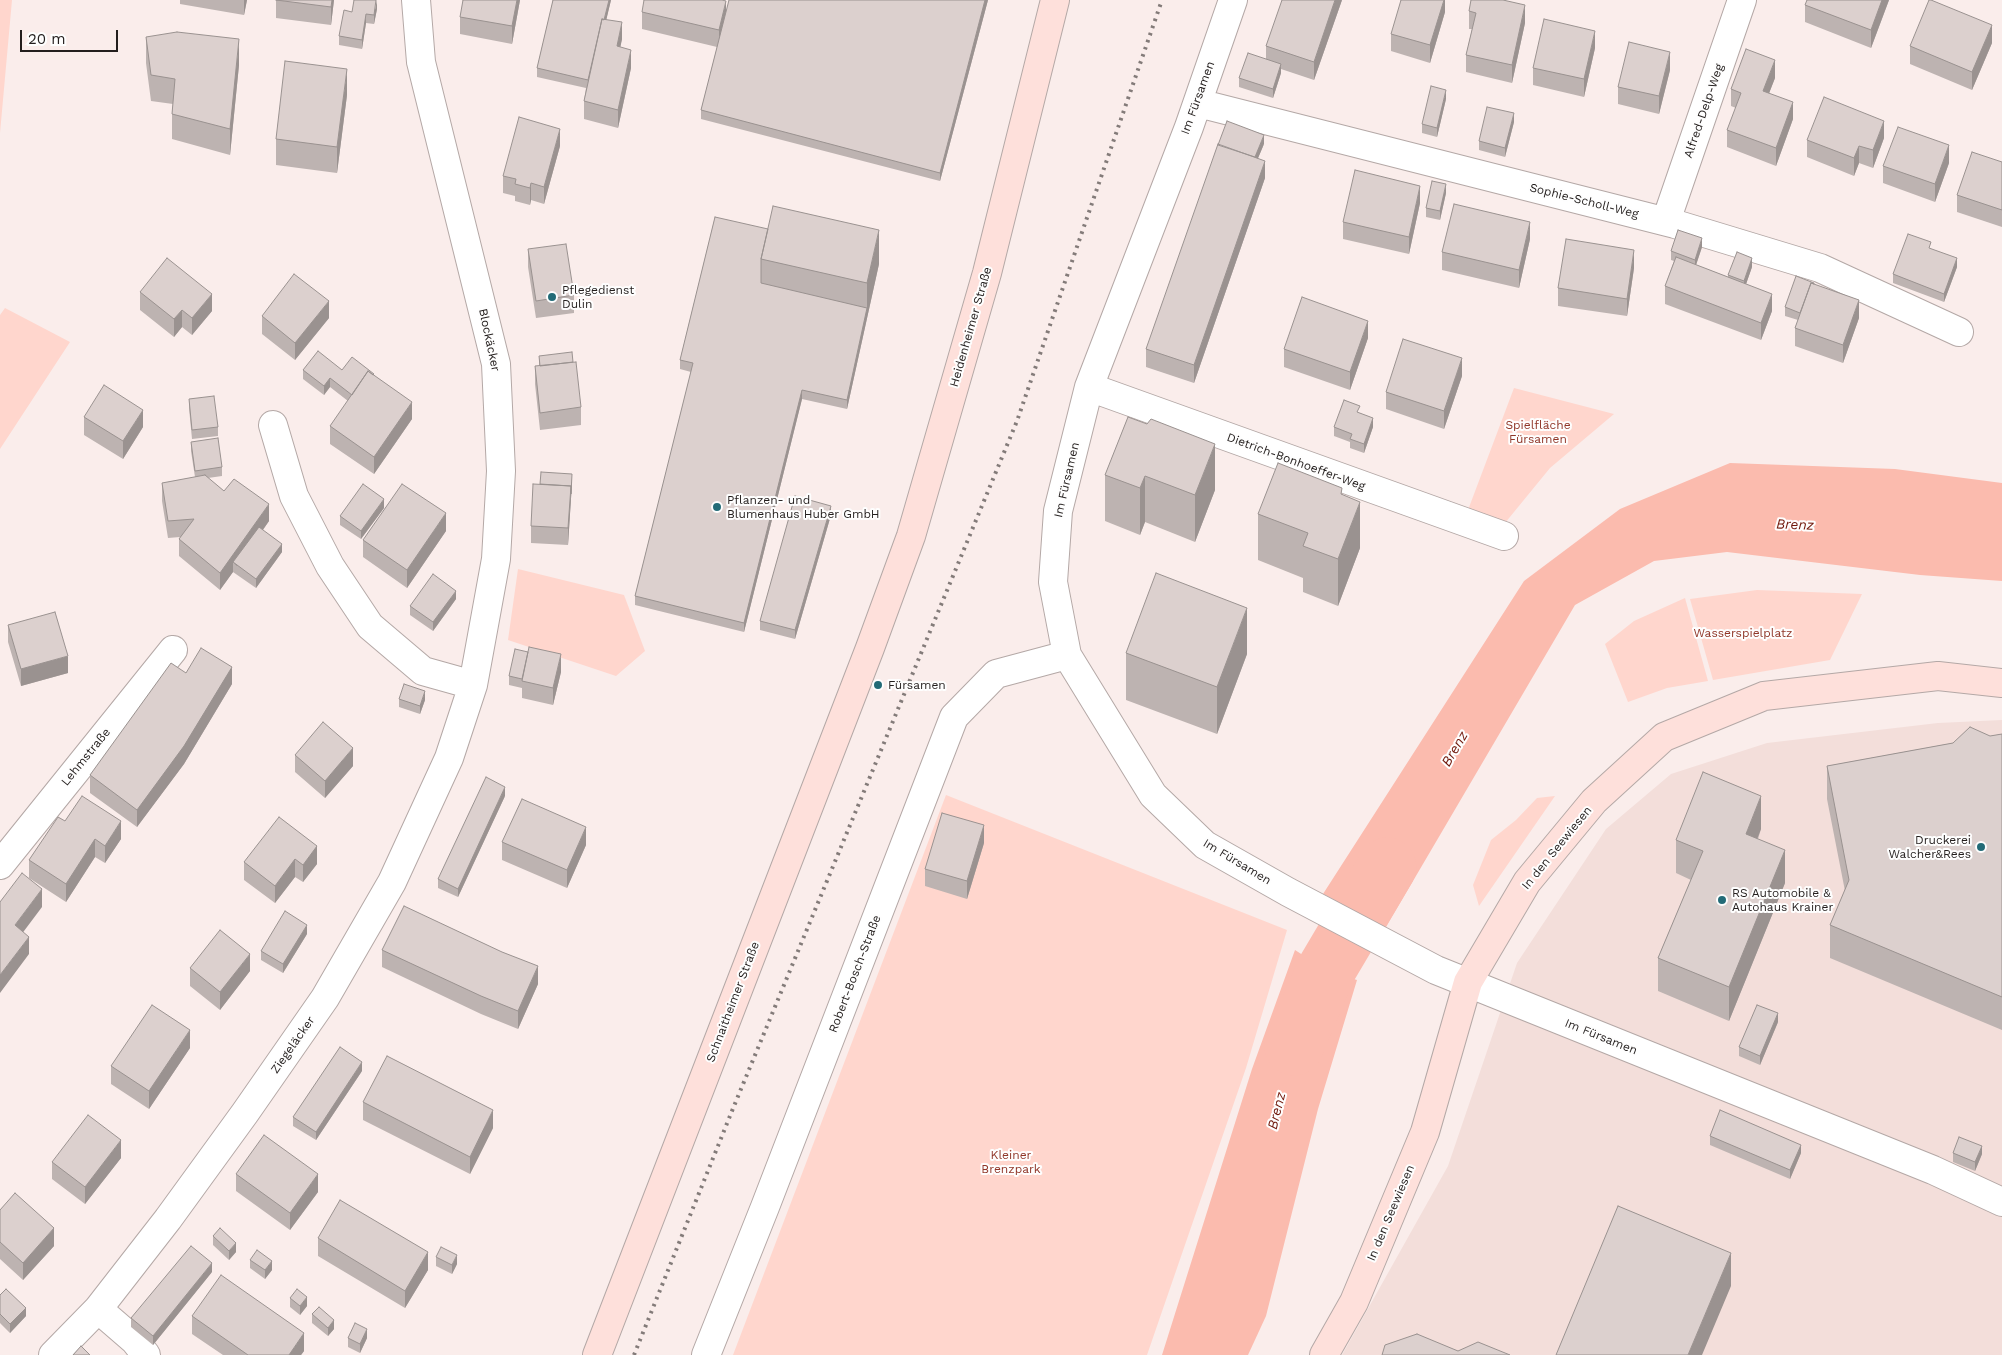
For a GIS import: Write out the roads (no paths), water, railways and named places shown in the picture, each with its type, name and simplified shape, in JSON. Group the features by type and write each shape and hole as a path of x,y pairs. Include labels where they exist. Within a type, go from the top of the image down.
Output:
{"street":[{"name":"Blockäcker","path":"416,0 421,62 496,364 501,472 496,559 473,685 450,758"},
{"name":"Heidenheimer Straße","path":"870,648 911,536 987,273 1054,0"},
{"name":"Im Fürsamen","path":"1233,0 1198,103 1089,387 1058,511 1053,582 1067,655 1153,795 1205,845 1288,892 1436,970 1933,1170 2002,1202"},
{"name":"Alfred-Delp-Weg","path":"1666,222 1742,0"},
{"name":"Sophie-Scholl-Weg","path":"1198,103 1666,222 1820,268 1959,332"},
{"name":"Dietrich-Bonhoeffer-Weg","path":"1089,387 1504,536"},
{"path":"273,425 294,496 330,566 370,626 423,671 473,685"},
{"name":"Schnaitheimer Straße","path":"597,1355 870,648"},
{"name":"Lehmstraße","path":"0,865 174,650"},
{"name":"Robert-Bosch-Straße","path":"706,1355 766,1207 954,717 996,674 1067,655"},
{"name":"In den Seewiesen","path":"1324,1355 1354,1302 1425,1132 1468,982 1527,882 1594,801 1664,737 1764,696 1938,676 2002,682"},
{"name":"Ziegeläcker","path":"53,1355 98,1309 168,1219 319,1009 392,882 450,758"},
{"path":"98,1309 135,1341 146,1355"}],"water":[{"path":"1730,463 1895,469 2002,483 2002,581 1920,575 1727,552 1654,561 1575,605 1386,927 1323,894 1524,581 1620,509"},
{"path":"1295,950 1326,970 1357,980 1318,1109 1266,1316 1248,1355 1162,1355 1252,1069"}],"waterway":[{"name":"Brenz","path":"1294,1046 1326,970 1387,867"}],"railway":[{"path":"634,1355 734,1106 1017,421 1162,0"}],"place":[{"name":"Pflegedienst Dulin","path":"552,297"},
{"name":"Pflanzen- und Blumenhaus Huber GmbH","path":"717,507"},
{"name":"Fürsamen","path":"878,685"},
{"name":"Druckerei Walcher&Rees","path":"1981,847"},
{"name":"RS Automobile & Autohaus Krainer","path":"1722,900"}],"park label":[{"name":"Spielfläche Fürsamen","path":"1538,432"},
{"name":"Wasserspielplatz","path":"1743,633"},
{"name":"Kleiner Brenzpark","path":"1011,1162"}]}
